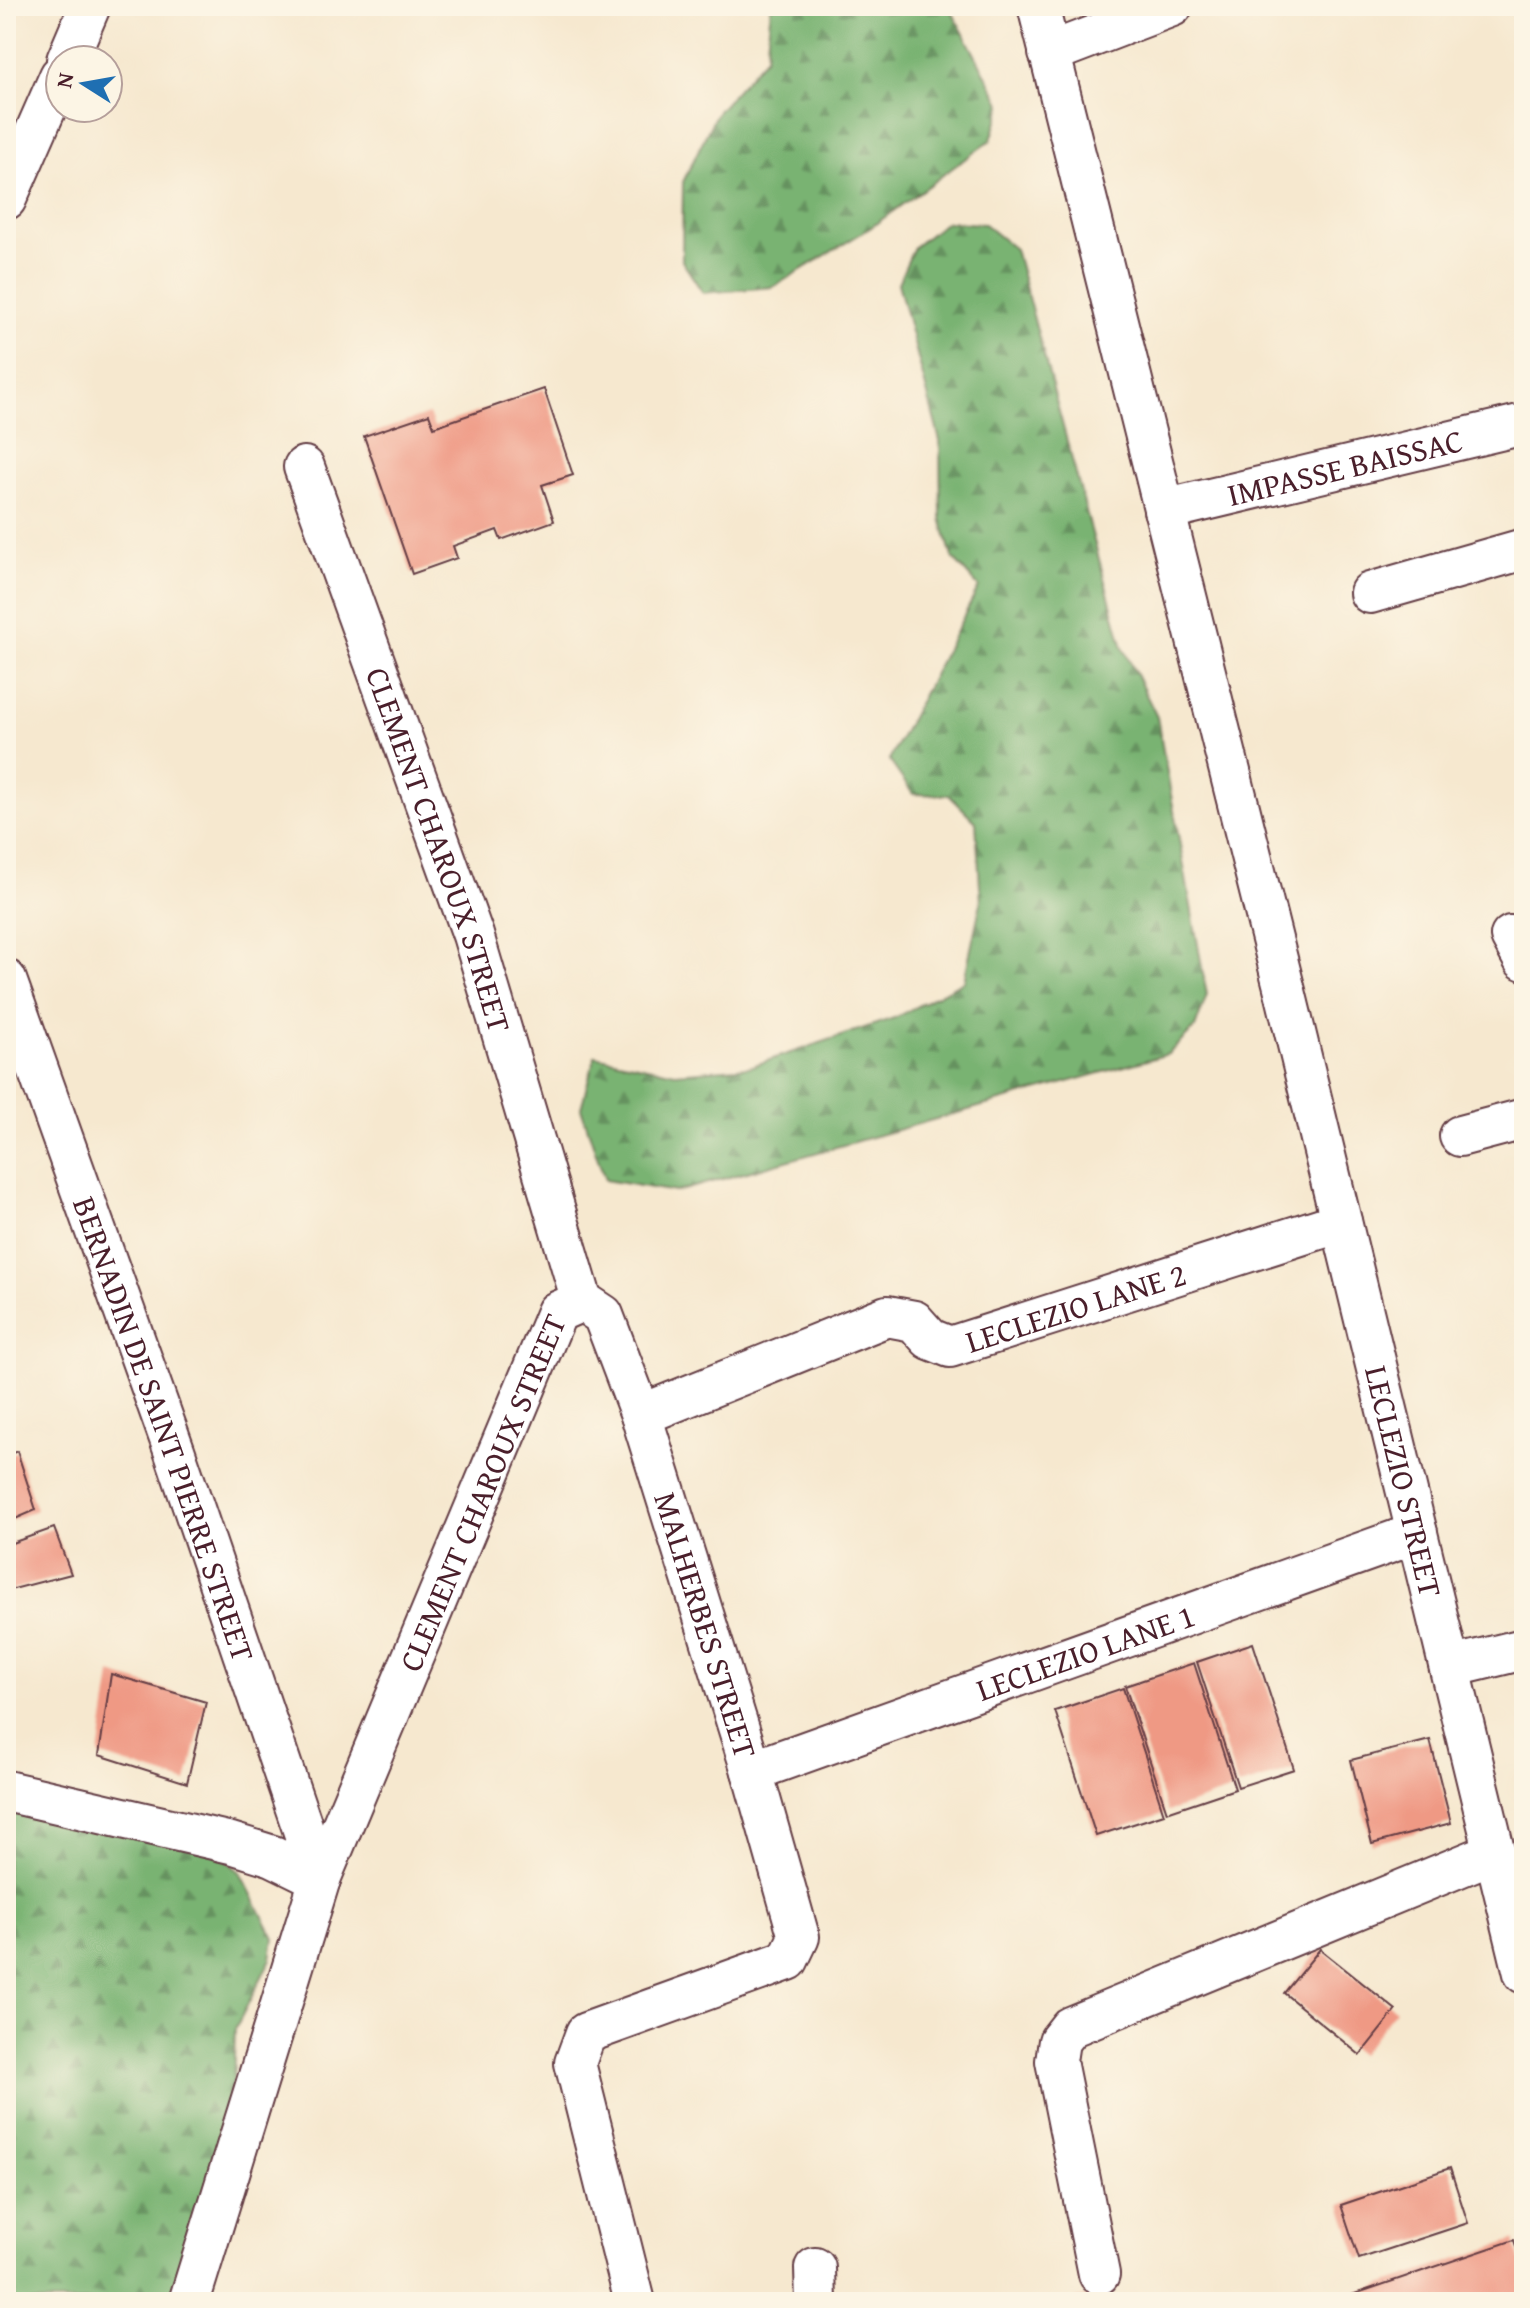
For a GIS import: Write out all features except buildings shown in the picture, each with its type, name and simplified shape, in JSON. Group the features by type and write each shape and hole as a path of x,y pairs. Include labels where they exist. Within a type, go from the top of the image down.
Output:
{"street":[{"path":"74,44 90,6"},
{"name":"LECLEZIO STREET","path":"1038,6 1285,991 1524,1973"},
{"path":"1049,53 1172,6"},
{"path":"6,199 44,112"},
{"name":"IMPASSE BAISSAC","path":"1164,510 1524,424"},
{"name":"CLEMENT CHAROUX STREET","path":"189,2302 320,1879 557,1312 582,1301 473,935 304,467"},
{"path":"1370,593 1524,549"},
{"name":"BERNADIN DE SAINT PIERRE STREET","path":"6,980 22,1078 174,1450 320,1879"},
{"path":"1460,1136 1524,1119"},
{"name":"LECLEZIO LANE 2","path":"641,1415 887,1316 914,1321 930,1339 950,1347 1341,1222"},
{"name":"MALHERBES STREET","path":"582,1301 603,1315 641,1415 752,1771 799,1937 788,1960 586,2033 575,2063 635,2302"},
{"name":"LECLEZIO LANE 1","path":"752,1771 1417,1533"},
{"path":"1450,1667 1524,1649"},
{"path":"6,1791 231,1843 273,1856 320,1879"},
{"path":"1099,2274 1056,2061 1059,2041 1070,2027 1495,1852"}],"green space":[{"path":"771,6 949,6 1002,105 991,140 870,228 773,287 703,293 682,261 683,182 717,112 766,57"},
{"path":"946,222 984,224 1015,249 1123,648 1157,717 1207,995 1195,1028 1168,1054 676,1192 605,1180 581,1108 595,1056 675,1073 749,1067 897,1017 964,981 981,902 976,822 949,795 913,794 889,760 979,587 952,557 941,518 940,441 898,283 914,247"},
{"path":"6,1811 211,1848 240,1872 274,1938 271,1959 235,2029 233,2090 250,2146 193,2302 6,2302"}]}
